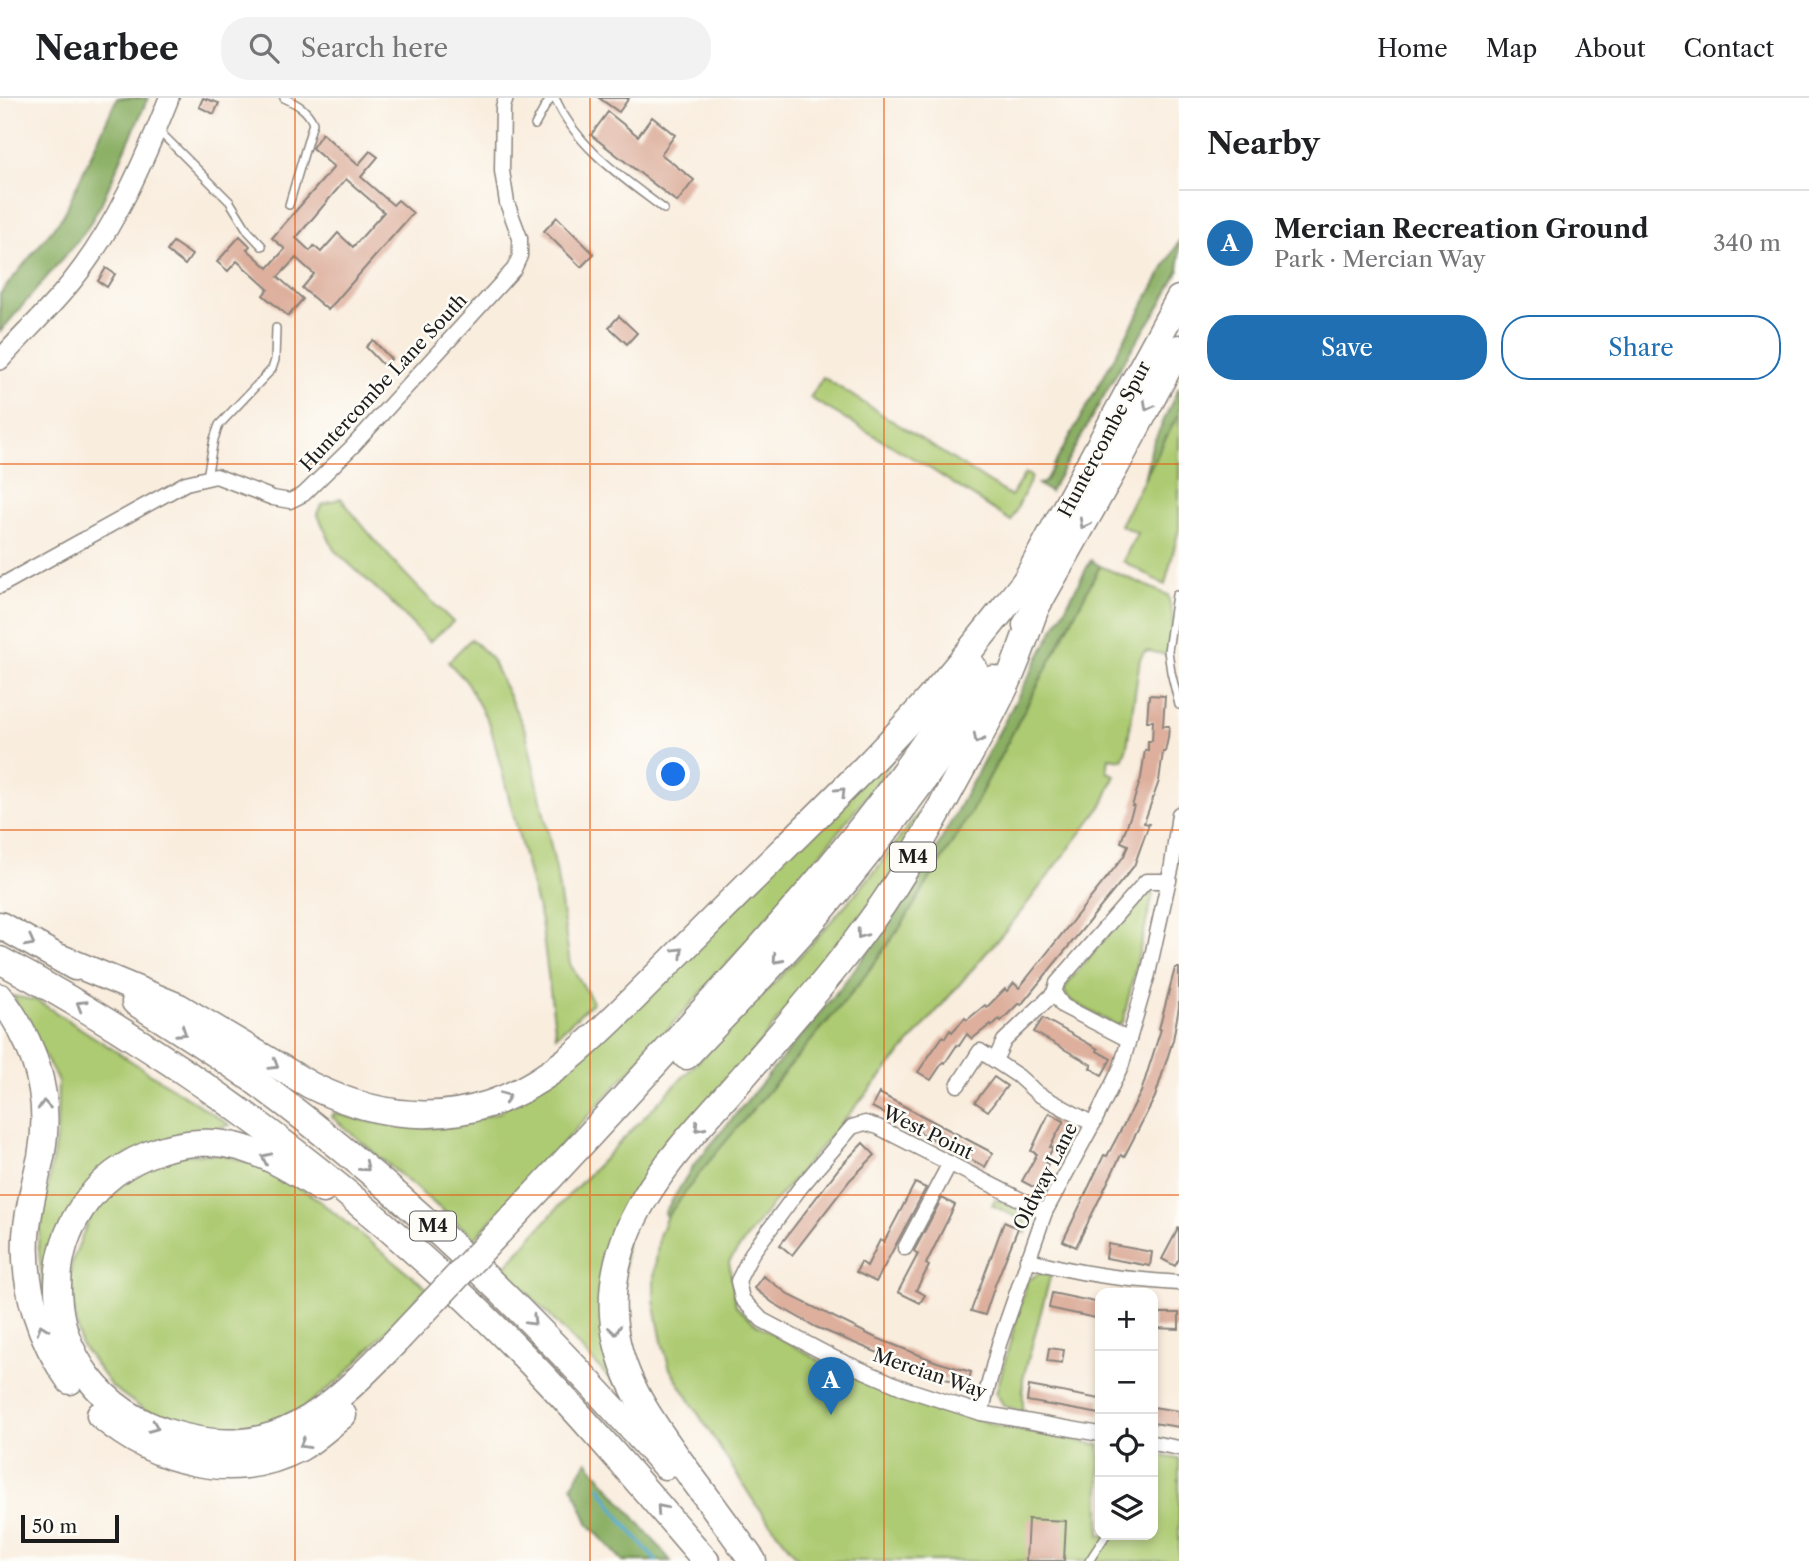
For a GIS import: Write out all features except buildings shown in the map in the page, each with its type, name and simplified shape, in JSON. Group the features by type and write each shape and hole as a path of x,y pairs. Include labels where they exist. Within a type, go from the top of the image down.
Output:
{"highway":[{"name":"Huntercombe Spur","path":"1028,578 1179,299"},
{"name":"Huntercombe Spur","path":"1035,610 1179,348"},
{"name":"M4","path":"61,958 179,1007 286,1072 332,1096 357,1105 379,1111 425,1115 454,1113 491,1104 541,1079 601,1030 895,737 943,684 1028,578"},
{"name":"M4","path":"522,1217 758,951 858,833 960,690 1028,578"},
{"name":"M4","path":"0,998 19,1024 32,1049 40,1074 44,1107 42,1146 26,1234 30,1290 46,1340 61,1369 80,1395 101,1416 142,1444 177,1459 208,1465 261,1461 288,1453 314,1439 348,1410 402,1343 522,1217 725,1016 843,884 952,741 1035,610"},
{"name":"M4","path":"753,1561 660,1433 628,1379 618,1349 613,1314 616,1275 624,1239 660,1173 806,1004 884,903 986,723 1007,682 1035,610"},
{"name":"M4","path":"0,925 136,1003 259,1084 350,1154 406,1202 557,1346 747,1561"},
{"name":"M4","path":"0,960 139,1040 223,1096 319,1168 408,1244 521,1353 623,1464 706,1561"},
{"name":"M4","path":"402,1343 341,1396 307,1421 282,1433 226,1442 196,1440 162,1431 132,1417 107,1400 86,1378 69,1346 61,1321 58,1296 60,1266 75,1222 88,1202 106,1181 127,1166 169,1147 206,1143 238,1146 282,1165 408,1244"}],"main road":[{"path":"0,360 73,280 107,231 169,98"}],"street":[{"name":"Huntercombe Lane South","path":"207,477 216,476 273,498 290,501 304,494 351,448 514,269 520,256 520,238 507,203 502,171 503,107 506,98"},
{"path":"0,586 186,483 207,477"},
{"name":"Oldway Lane","path":"981,1413 999,1343 1045,1212 1121,1067 1147,974 1168,881 1176,865 1179,814"},
{"path":"998,1054 1004,1041 1054,993 1057,983 1146,881 1168,881"},
{"path":"1054,993 1063,1006 1129,1040"},
{"path":"958,1085 980,1051 1018,1076 1038,1094 1093,1124"},
{"name":"West Point","path":"738,1281 752,1253 800,1188 852,1127 864,1123 878,1127 1045,1212"},
{"path":"905,1248 950,1163"},
{"path":"1027,1259 1069,1271 1119,1279 1179,1283"},
{"name":"Mercian Way","path":"738,1281 742,1299 762,1320 834,1358 906,1389 981,1413 1095,1433"},
{"path":"1158,1444 1179,1448"}],"lane":[{"path":"284,98 309,113 313,123 289,205"},
{"path":"535,125 546,105 554,98 581,141 606,165 664,209"},
{"path":"157,128 230,202 248,231 262,246"},
{"path":"207,477 219,425 272,369 275,360 276,328"},
{"path":"1179,596 1176,595 1168,651 1179,705"},
{"path":"1089,1561 1103,1540"}],"green space":[{"path":"117,98 148,98 101,204 85,232 0,332 0,294 63,216"},
{"path":"1179,241 1179,270 1161,304 1120,367 1050,492 1038,484 1044,483"},
{"path":"823,377 1011,496 1025,473 1032,477 1011,521 926,466 810,398"},
{"path":"1179,387 1179,413 1144,479 1152,446"},
{"path":"1179,413 1179,529 1165,585 1123,561 1137,533 1120,525"},
{"path":"341,498 395,563 453,622 429,642 390,601 334,550 317,513 322,505"},
{"path":"1091,560 1100,566 971,812 901,926 859,984 705,1166 666,1218 665,1212 693,1166 841,987 890,922 930,861"},
{"path":"1100,566 1168,595 1173,618 1167,655 1149,651 1144,652 1140,659 1127,747 1122,760 1109,758 1107,772 1115,775 1103,804 1016,918 769,1208 729,1262 736,1306 756,1324 826,1364 903,1395 1001,1427 1095,1444 1095,1540 1158,1540 1158,1455 1179,1459 1179,1561 800,1561 756,1505 670,1369 662,1342 654,1301 654,1277 659,1236 666,1218 704,1166 859,984 901,926 971,812"},
{"path":"471,639 491,658 526,732 556,869 570,964 593,1002 556,1036 541,921 490,725 466,681 448,662"},
{"path":"923,719 850,817 760,926 475,1238 332,1117 334,1113 380,1123 427,1127 458,1124 500,1112"},
{"path":"948,773 886,884 627,1210 620,1385 615,1384 504,1268 567,1197 805,951 875,871"},
{"path":"1144,892 1153,894 1123,1021 1117,1026 1068,999 1064,990"},
{"path":"13,996 38,1001 230,1125 186,1135 126,1155 51,1272 43,1290 38,1242 57,1133 58,1081"},
{"path":"221,1154 262,1167 312,1195 427,1288 340,1380 300,1410 269,1423 240,1429 208,1428 174,1421 144,1410 111,1386 80,1343 69,1280 72,1262 90,1216 131,1175 181,1155"},
{"path":"995,1199 1025,1214 1026,1234 1016,1217 992,1205"},
{"path":"1039,1273 1051,1274 1023,1379 1023,1412 1004,1406 996,1393 1027,1281"},
{"path":"587,1461 671,1561 623,1561 589,1525 572,1485"}],"waterway":[{"path":"600,1487 620,1518 656,1561"}],"place":[{"name":"Mercian Recreation Ground","path":"831,1415"}]}
